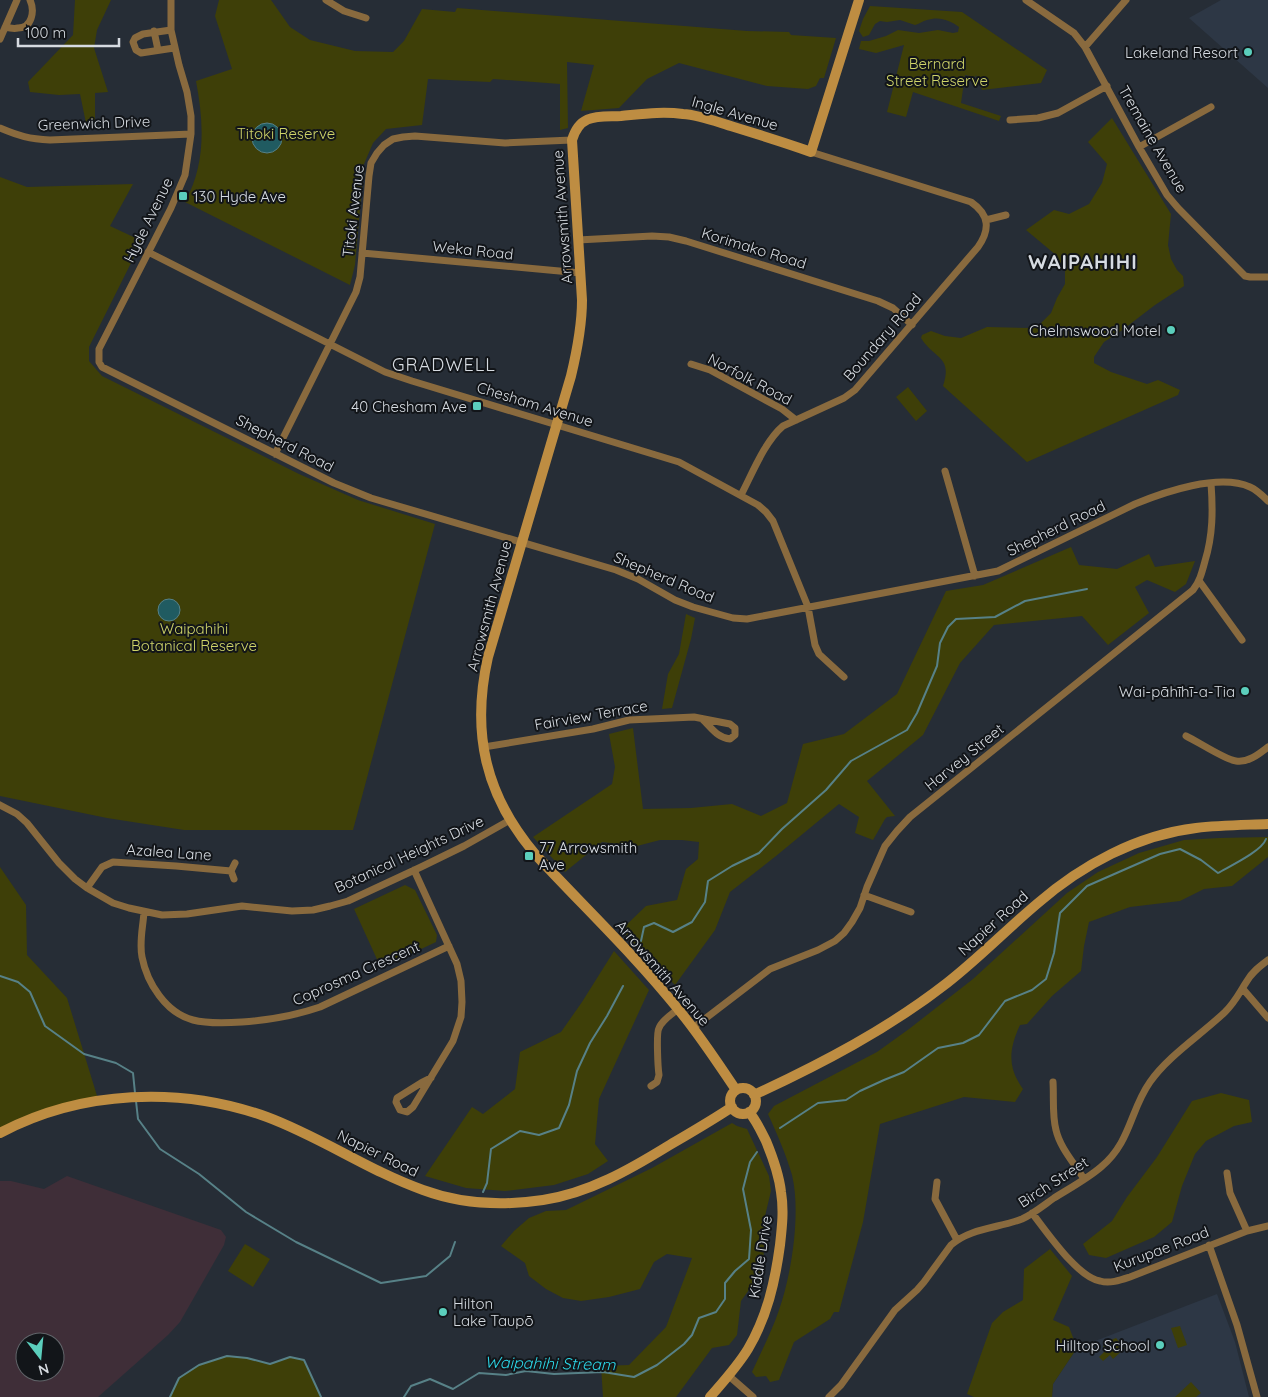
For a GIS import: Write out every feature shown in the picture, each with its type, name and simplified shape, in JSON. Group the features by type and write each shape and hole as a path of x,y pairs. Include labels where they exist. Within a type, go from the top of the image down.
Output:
{"street":[{"path":"0,39 17,0"},
{"path":"5,27 20,29 28,23 33,15 30,0"},
{"name":"Hyde Avenue","path":"98,356 103,339 171,208 185,175 191,134 191,116 187,92 174,48 171,30 171,0"},
{"path":"326,0 344,11 366,18"},
{"path":"859,0 811,152 971,202 981,210 986,220 1006,215"},
{"name":"Tremaine Avenue","path":"1026,0 1074,33 1085,47 1139,147 1167,195 1178,208 1245,276 1268,278"},
{"path":"1085,47 1126,0"},
{"path":"171,30 142,34 135,38 133,42 136,50 141,53 174,48"},
{"path":"154,31 158,50"},
{"path":"1010,120 1038,118 1058,113 1107,86"},
{"path":"1139,147 1211,107"},
{"name":"Ingle Avenue","path":"572,140 579,124 587,119 670,113 704,118 811,152"},
{"name":"Greenwich Drive","path":"0,128 19,136 50,140 191,134"},
{"name":"Titoki Avenue","path":"275,454 356,292 371,163 384,145 393,139 415,136 505,143 572,140"},
{"name":"Arrowsmith Avenue","path":"572,140 581,274 582,316 580,333 571,376 484,674 482,692 484,748 493,786 510,820 522,838 648,973 693,1028 736,1090"},
{"name":"Boundary Road","path":"741,496 770,440 783,426 850,394 912,326 978,247 987,230 986,220"},
{"name":"Korimako Road","path":"578,240 652,236 686,241 878,300 893,308 912,326"},
{"name":"Chesham Avenue","path":"148,252 385,372 678,462 758,505 773,521 808,607 818,654 844,677"},
{"name":"Weka Road","path":"362,253 581,274"},
{"name":"Shepherd Road","path":"98,356 102,367 334,484 357,493 616,570 638,579 675,600 721,616 733,618 747,619 998,571 1135,504 1178,489 1211,483 1243,484 1251,487 1268,501"},
{"name":"Norfolk Road","path":"691,364 710,370 782,409 796,420"},
{"path":"945,471 975,576"},
{"path":"1211,483 1212,533 1200,582 1242,640"},
{"name":"Harvey Street","path":"693,1028 770,970 835,941 844,933 860,908 886,846 910,817 1193,590 1200,582"},
{"name":"Fairview Terrace","path":"484,748 593,730 629,720 694,717 702,719"},
{"path":"1186,736 1236,762 1251,758 1268,747"},
{"name":"Botanical Heights Drive","path":"0,805 17,814 27,823 60,863 75,879 87,888 113,903 162,915 187,914 242,906 292,911 313,910 348,901 464,846 510,820"},
{"name":"Napier Road","path":"754,1095 786,1081 899,1018 947,983 1065,881 1108,855 1156,837 1185,830 1216,826 1268,824"},
{"name":"Azalea Lane","path":"87,888 102,867 113,862 159,864 231,871"},
{"name":"Azalea Lane","path":"234,879 231,871 235,862"},
{"path":"414,870 457,964 461,981 462,1002 461,1017 453,1041 431,1078 413,1106 407,1112 400,1110 396,1102 397,1098 431,1078"},
{"path":"864,895 911,912"},
{"name":"Coprosma Crescent","path":"144,912 141,946 145,969 150,979 168,1006 173,1010 192,1020 211,1023 270,1020 309,1011 449,946"},
{"name":"Birch Street","path":"829,1397 842,1385 895,1310 917,1290 945,1252 957,1240 969,1234 1024,1218 1101,1167 1118,1148 1130,1127 1141,1097 1152,1079 1237,1000 1254,971 1268,960"},
{"path":"1242,989 1268,1018"},
{"path":"651,1086 657,1082 659,1075 657,1034 659,1028 678,1009"},
{"path":"1053,1082 1056,1131 1084,1179"},
{"path":"740,1088 748,1089 754,1095 755,1104 749,1112 739,1113 730,1104 731,1096 736,1090 740,1088"},
{"name":"Napier Road","path":"0,1133 18,1124 55,1111 96,1101 154,1096 182,1097 226,1105 267,1117 405,1184 433,1194 467,1201 510,1203 546,1200 600,1184 639,1164 732,1107"},
{"name":"Kiddle Drive","path":"710,1397 729,1376 748,1349 766,1313 776,1272 783,1213 778,1173 774,1158 761,1130 749,1112"},
{"path":"1227,1173 1230,1193 1247,1231"},
{"path":"937,1182 936,1198 957,1240"},
{"name":"Kurupae Road","path":"1032,1213 1084,1275 1107,1282 1121,1280 1247,1231 1268,1226"},
{"path":"1209,1246 1240,1333 1256,1397"},
{"path":"729,1376 753,1397"}],"shaded area":[{"name":"Lakeland Resort","path":"1221,0 1268,0 1268,88 1189,18"},
{"path":"67,1176 221,1230 226,1237 224,1245 180,1322 98,1397 0,1397 0,1181 11,1181 44,1189"},
{"name":"Hilltop School","path":"1217,1294 1235,1342 1249,1397 1052,1397 1053,1384 1077,1348"}],"green space":[{"path":"75,0 111,0 97,30 94,48 108,92 95,93 95,127 87,128 80,94 59,95 30,92 28,82 73,35"},
{"name":"Titoki Reserve","path":"219,0 271,0 290,27 310,40 355,51 393,52 404,41 422,9 455,12 457,8 747,31 789,32 791,35 836,38 824,78 820,78 816,86 808,89 767,86 679,63 647,79 619,108 581,111 594,65 567,62 568,128 560,130 560,84 493,79 490,82 428,79 422,125 386,129 373,143 364,164 355,265 350,285 185,202 192,188 200,158 202,128 196,81 232,69 215,16"},
{"name":"Bernard Street Reserve","path":"870,6 962,12 1047,70 1041,83 982,90 976,75 975,77 965,75 961,103 1001,116 999,121 913,92 906,117 887,112 904,45 876,53 859,49 861,41 869,41 886,36 898,30 919,33 938,30 953,33 958,32 959,27 952,22 940,19 931,19 915,25 900,20 880,21 875,24 869,35 863,37 859,31"},
{"path":"1112,118 1171,214 1168,245 1171,259 1183,276 1184,286 1104,342 1094,357 1094,363 1111,372 1147,384 1158,380 1180,390 1178,395 1027,462 943,386 946,369 944,363 921,338 922,335 931,331 945,336 961,338 987,327 1032,328 1040,324 1051,313 1065,284 1065,271 1056,255 1026,230 1054,210 1069,214 1089,204 1102,183 1107,164 1088,142"},
{"name":"Waipahihi Botanical Reserve","path":"0,177 27,187 133,184 110,226 142,241 89,347 89,361 102,376 299,474 358,500 435,524 353,830 184,830 107,818 0,796"},
{"path":"908,387 927,411 916,421 896,397"},
{"path":"1071,547 1079,565 1117,569 1149,554 1155,567 1195,561 1186,584 1175,592 1147,580 1135,587 1149,613 1108,645 1082,616 994,625 960,663 923,735 867,781 895,816 885,819 873,840 855,833 859,817 839,804 730,892 715,930 675,985 621,930 646,906 677,900 686,869 698,859 699,842 660,840 637,846 602,842 565,872 533,837 612,784 615,767 609,734 633,728 643,809 691,808 732,804 761,816 787,803 803,744 844,734 897,694 946,591 983,585"},
{"path":"686,614 695,618 691,639 672,708 662,709 668,674 679,654"},
{"path":"1268,837 1268,857 1232,886 1204,889 1180,901 1130,907 1089,922 1081,971 1052,996 1027,1024 1020,1025 1016,1034 1011,1058 1014,1073 1023,1089 1015,1102 964,1097 880,1124 863,1222 839,1312 834,1312 830,1319 794,1342 779,1380 770,1382 766,1376 756,1377 752,1372 773,1326 784,1295 794,1242 795,1190 784,1152 768,1114 774,1106 877,1052 909,1029 973,979 1067,893 1098,872 1139,853 1184,840"},
{"path":"0,867 26,905 27,955 67,998 98,1099 0,1134"},
{"path":"405,885 415,890 437,935 436,942 381,968 354,909"},
{"path":"614,951 649,990 599,1099 595,1144 608,1161 588,1174 554,1185 505,1191 466,1188 425,1176 472,1107 483,1114 515,1089 520,1052 561,1032"},
{"path":"1221,1093 1249,1100 1252,1122 1234,1126 1206,1141 1195,1154 1182,1186 1172,1222 1154,1237 1106,1258 1089,1255 1083,1244 1112,1221 1127,1197 1157,1157 1192,1101"},
{"path":"732,1123 747,1129 769,1176 771,1191 765,1216 763,1270 741,1301 737,1335 729,1345 712,1348 676,1397 603,1397 601,1366 629,1365 666,1327 692,1258 667,1254 654,1262 640,1289 609,1297 581,1301 563,1298 546,1289 529,1276 525,1263 501,1246 529,1218 546,1211 566,1210 652,1168"},
{"path":"245,1244 270,1259 253,1287 228,1271"},
{"path":"1050,1249 1072,1276 1053,1320 1069,1327 1077,1348 1053,1384 1052,1397 974,1397 967,1394 992,1323 1003,1312 1023,1300 1024,1269"},
{"path":"1180,1326 1187,1345 1178,1348 1171,1328"},
{"path":"1116,1338 1125,1348 1113,1359 1110,1355 1103,1361 1099,1357 1106,1350 1103,1346"},
{"path":"227,1356 247,1358 270,1364 290,1357 304,1360 321,1397 170,1397 179,1378 199,1365"},
{"path":"1191,1382 1201,1393 1196,1397 1175,1397"}],"water":[{"path":"267,123 278,127 282,138 278,149 267,153 256,149 252,138 256,127"},
{"path":"169,599 177,602 180,610 177,618 169,621 161,618 158,610 161,602"}],"waterway":[{"path":"641,941 644,927 654,923 673,932 692,922 705,902 708,881 732,866 759,853 782,829 826,790 851,761 907,730 917,713 937,666 940,643 948,627 956,619 995,617 1025,601 1087,589"},
{"name":"Waipahihi Stream","path":"780,1128 818,1103 846,1100 860,1091 904,1072 938,1048 963,1043 979,1035 1005,1001 1032,990 1046,979 1054,953 1060,913 1087,886 1160,854 1180,849 1201,860 1218,873 1252,853 1266,839"},
{"path":"0,976 18,982 30,992 45,1026 84,1054 116,1063 133,1073 135,1093"},
{"path":"483,1192 487,1183 491,1149 520,1131 539,1135 559,1128 569,1105 577,1071 590,1043 623,986"},
{"path":"136,1101 138,1119 160,1149 199,1174 246,1212 296,1242 381,1283 426,1276 450,1256 455,1242"},
{"name":"Waipahihi Stream","path":"404,1397 411,1386 430,1379 453,1389 479,1373 506,1375 526,1371 554,1374 603,1372 634,1377 657,1365 684,1344 692,1335 699,1318 716,1312 725,1299 725,1283 749,1259 751,1230 743,1189 750,1162 757,1152"},
{"path":"170,1397 179,1378 199,1365 227,1356 247,1358 270,1364 290,1357 304,1360 321,1397"}],"place":[{"name":"Lakeland Resort","path":"1248,52"},
{"name":"130 Hyde Ave","path":"183,196"},
{"name":"Chelmswood Motel","path":"1171,330"},
{"name":"40 Chesham Ave","path":"477,406"},
{"name":"Wai-pāhīhī-a-Tia","path":"1245,691"},
{"name":"77 Arrowsmith Ave","path":"529,856"},
{"name":"Hilton Lake Taupō","path":"443,1312"},
{"name":"Hilltop School","path":"1160,1345"}],"district":[{"name":"WAIPAHIHI","path":"1083,261"},
{"name":"GRADWELL","path":"444,364"}]}
